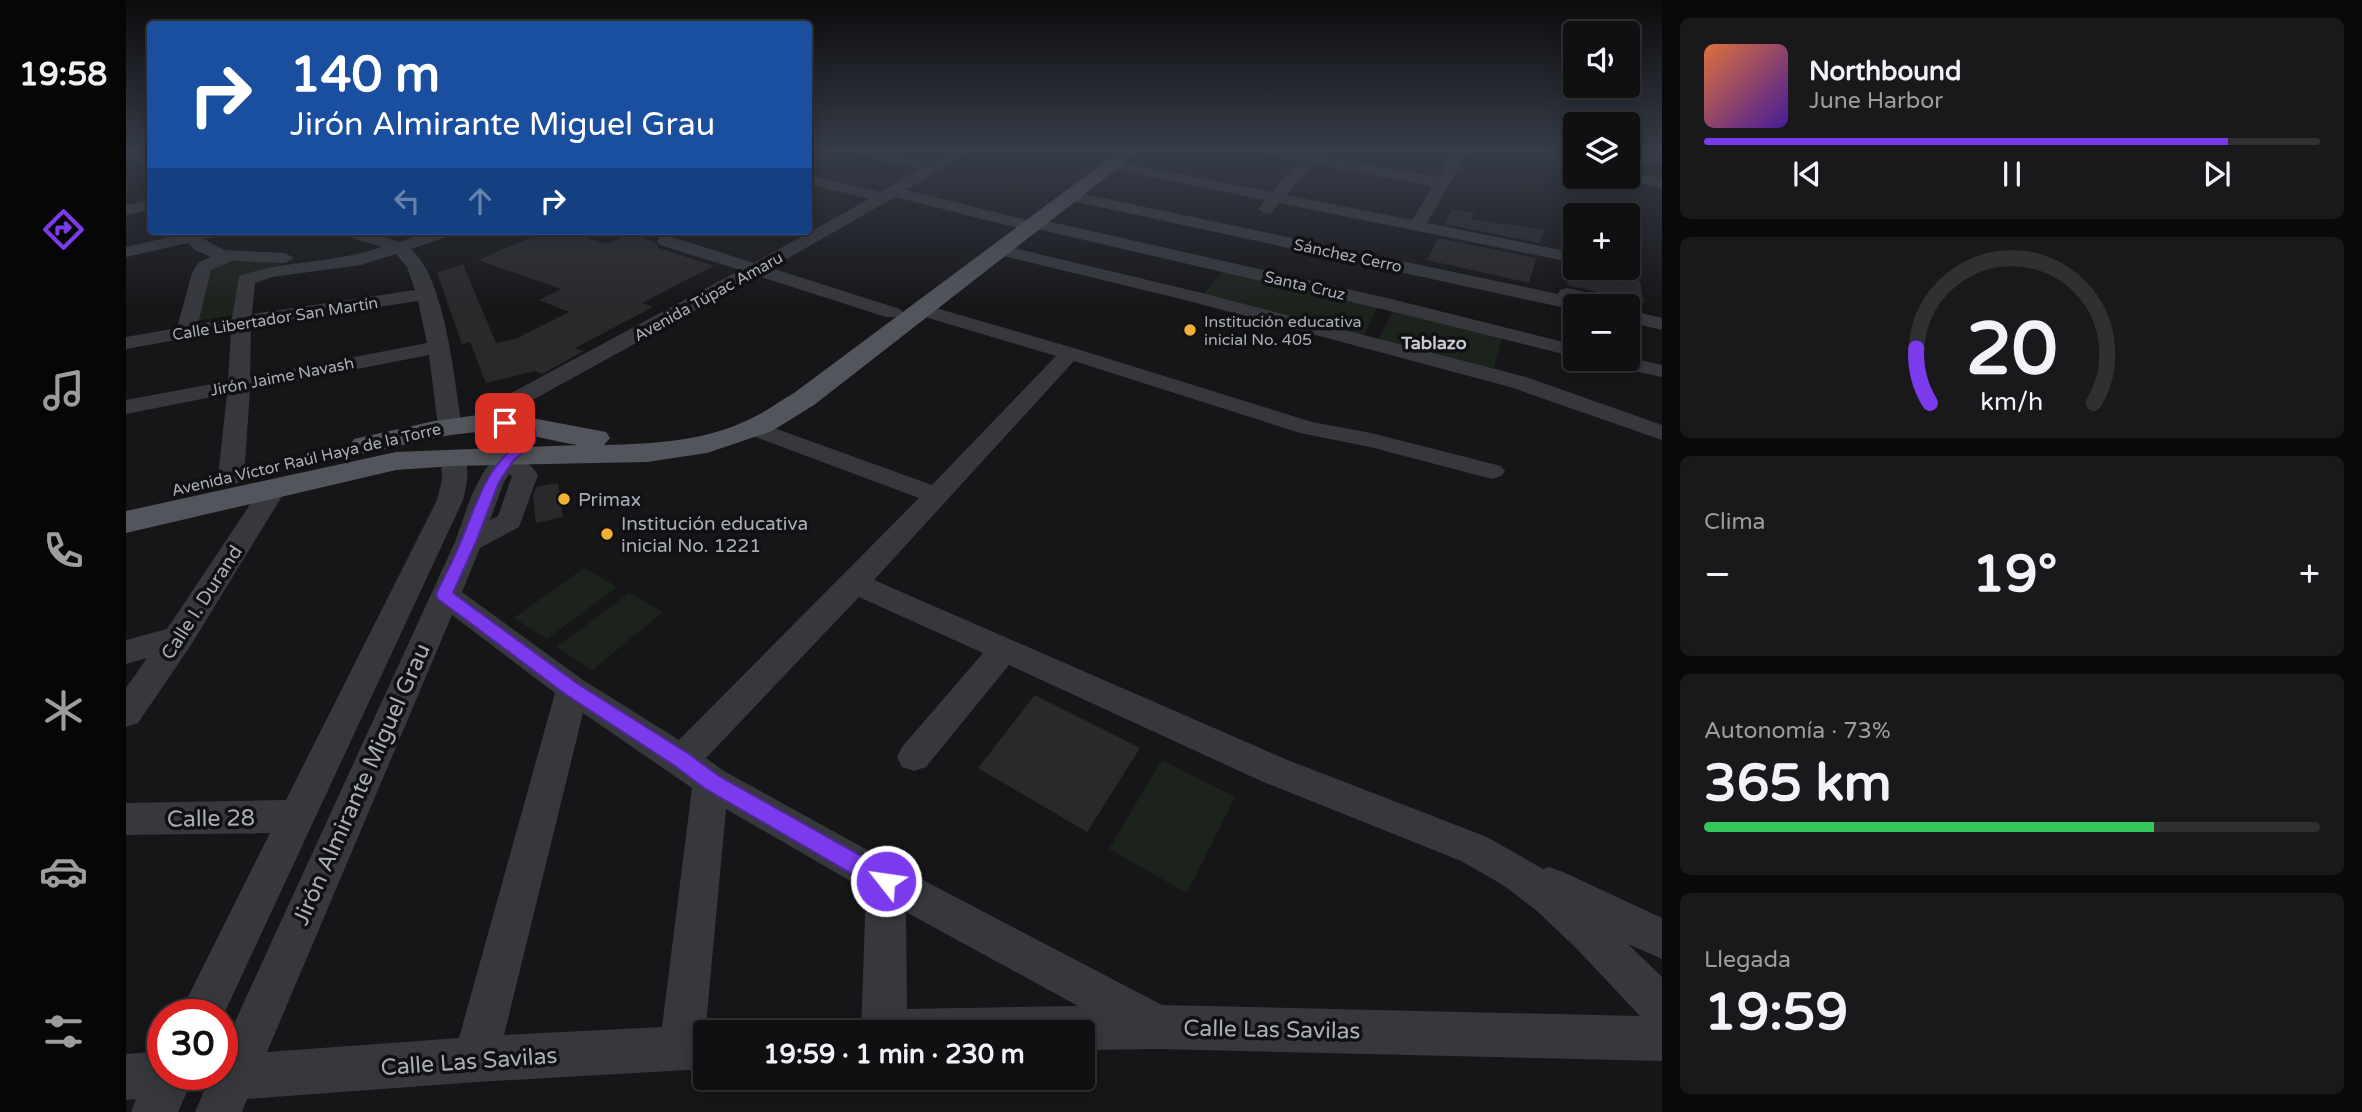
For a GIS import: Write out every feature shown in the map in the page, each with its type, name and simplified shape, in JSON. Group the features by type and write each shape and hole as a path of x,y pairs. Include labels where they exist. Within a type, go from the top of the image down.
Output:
{"main road":[{"name":"Avenida Víctor Raúl Haya de la Torre","path":"126,500 231,477 452,441 508,458 647,453 707,443 755,429 804,399 922,310 1001,250 1026,224 1055,203"},
{"name":"Avenida Víctor Raúl Haya de la Torre","path":"126,522 396,461 452,441 481,422 525,425 572,437 597,438 656,435 717,426 760,410 783,397 841,357 892,313 1058,203"},
{"path":"508,458 528,442 529,432 525,425"}],"street":[{"name":"Avenida Túpac Amaru","path":"481,422 499,409 876,203"},
{"name":"Santa Cruz","path":"927,203 1026,224 1202,280 1379,323 1563,349"},
{"name":"Sánchez Cerro","path":"1102,203 1535,291 1563,299"},
{"path":"1202,280 1272,203"},
{"path":"1301,203 1563,256"},
{"path":"1417,226 1432,203"},
{"path":"126,209 147,206"},
{"path":"126,252 204,235"},
{"path":"360,235 400,249"},
{"path":"231,477 239,383 240,322 246,280 269,272 361,260 437,235"},
{"path":"677,235 666,241 892,313"},
{"path":"193,238 205,250 231,256 273,256 311,268"},
{"name":"Jirón Almirante Miguel Grau","path":"209,999 450,500 455,480 439,347 415,262 400,249"},
{"path":"1001,250 1202,280 1379,323 1518,382 1662,433"},
{"path":"1544,252 1535,291 1563,296"},
{"path":"186,332 204,267 231,256"},
{"name":"Calle Libertador San Martín","path":"126,343 240,322 424,294"},
{"path":"922,310 1070,353 1308,428 1371,440 1492,471"},
{"path":"1640,310 1662,314"},
{"path":"1640,319 1662,324"},
{"name":"Jirón Jaime Navash","path":"126,407 239,383 439,347"},
{"path":"693,1020 697,771 855,583 934,495 1070,353"},
{"path":"1640,367 1658,371"},
{"name":"Avenida Túpac Amaru","path":"525,425 528,411 561,376"},
{"path":"755,429 934,495"},
{"name":"Jirón Almirante Miguel Grau","path":"225,1095 469,542 491,481 508,458"},
{"name":"Calle I. Durand","path":"126,714 180,637 274,488"},
{"path":"855,583 1273,770 1474,849 1517,872 1662,939"},
{"path":"444,594 572,689 697,771 886,881 1159,1027"},
{"path":"126,652 180,637"},
{"path":"914,757 1005,649"},
{"path":"476,1059 572,689"},
{"name":"Calle 28","path":"126,819 296,817"},
{"path":"1517,872 1551,898 1591,935 1662,1008"},
{"path":"884,1020 886,881"},
{"name":"Calle Las Savilas","path":"1095,1028 1159,1027 1662,1039"},
{"name":"Calle Las Savilas","path":"225,1095 476,1059 693,1047"},
{"path":"126,1077 147,1075"},
{"path":"154,1112 164,1090"}],"shaded area":[{"path":"269,257 285,261 278,267 242,275 233,315 194,321 206,271 221,264"},
{"path":"1223,270 1378,306 1364,335 1203,295"},
{"path":"1393,310 1502,338 1494,368 1489,370 1379,339"},
{"path":"584,568 617,587 547,639 514,618"},
{"path":"629,593 663,612 592,670 557,647"},
{"path":"1162,760 1235,797 1187,893 1109,849"}],"building":[{"path":"1452,209 1474,213 1472,219 1544,230 1540,243 1444,224"},
{"path":"537,235 579,235 606,244 626,235 636,235 655,242 659,248 714,266 642,303 653,307 575,348 584,351 542,374 535,371 486,383 470,342 462,344 437,273 463,264 496,343 515,339 569,312 539,300 561,289 478,260"},
{"path":"1438,238 1536,258 1529,283 1427,260"},
{"path":"1569,280 1636,280 1640,281 1644,303 1640,302 1640,294 1606,294 1567,285"},
{"path":"558,483 563,517 536,523 533,496 536,487"},
{"path":"1035,695 1140,748 1087,832 978,768"}],"place":[{"name":"Institución educativa inicial No. 405","path":"1190,330"},
{"name":"Primax","path":"564,499"},
{"name":"Institución educativa inicial No. 1221","path":"607,534"}],"district":[{"name":"Tablazo","path":"1434,343"}],"route":[{"path":"505,423 525,425 529,432 528,442 508,458 491,481 469,542 444,594 572,689 682,760 711,782 886,881"}]}
